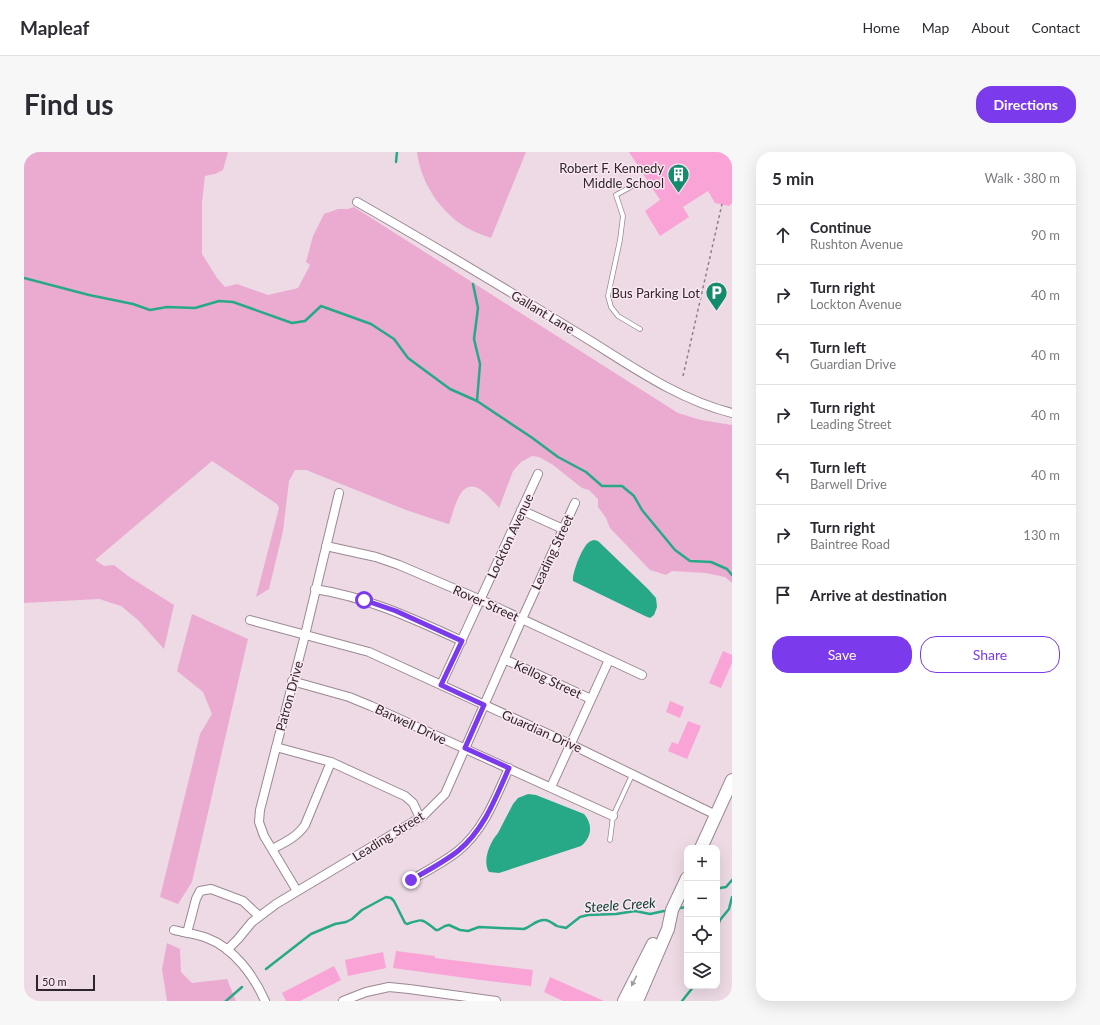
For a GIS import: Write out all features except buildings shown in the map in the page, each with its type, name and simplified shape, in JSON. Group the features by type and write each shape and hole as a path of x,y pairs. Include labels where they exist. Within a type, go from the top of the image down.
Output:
{"main road":[{"path":"702,845 732,780"},
{"path":"637,1001 668,928 672,910 686,881"},
{"path":"624,1001 668,914 672,910"}],"street":[{"name":"Gallant Lane","path":"357,202 432,245 661,384 704,405 732,413"},
{"name":"Lockton Avenue","path":"441,685 538,474"},
{"name":"Patron Drive","path":"297,891 264,836 259,822 260,810 305,635 339,493"},
{"name":"Leading Street","path":"227,950 259,916 297,891 420,818 445,794 575,503"},
{"path":"521,510 563,529"},
{"name":"Rover Street","path":"326,546 376,557 480,600 642,675"},
{"path":"315,589 364,600 396,611 462,641"},
{"name":"Guardian Drive","path":"250,620 369,652 570,744 716,815"},
{"name":"Kellog Street","path":"504,660 591,699"},
{"path":"551,787 609,660"},
{"name":"Barwell Drive","path":"292,681 342,695 371,706 613,816"},
{"path":"276,747 331,762 405,796 413,803 420,818"},
{"path":"272,849 292,838 300,832 305,825 331,762"},
{"path":"411,880 458,851 469,841 489,812 509,768"},
{"path":"187,933 196,899 200,891 211,889 243,901 259,916"},
{"path":"174,930 207,938 216,942 227,950 241,963 265,1001"},
{"path":"349,1000 366,992 389,988 409,989 463,998 496,1001"}],"lane":[{"path":"634,185 616,195 623,216 620,240 608,296 611,307 618,316 640,328"},
{"path":"610,840 613,816 632,774"}],"path":[{"path":"683,376 722,204"}],"shaded area":[{"path":"24,152 228,152 223,170 215,174 205,176 202,203 202,254 217,278 225,287 237,284 268,295 298,288 310,265 306,262 313,236 324,214 338,209 348,209 354,207 678,413 701,420 732,425 732,583 725,577 706,573 672,571 666,575 650,570 610,528 606,518 598,507 598,499 589,490 582,488 553,465 539,457 532,456 521,462 513,471 499,508 481,490 474,487 468,487 459,496 449,524 406,510 306,470 295,470 289,481 283,531 269,589 256,597 279,508 277,504 212,461 95,560 104,566 114,565 128,576 174,605 164,649 138,620 121,606 99,599 24,603"},
{"path":"417,152 526,152 491,238 467,228 448,214 440,205 427,185 419,164"},
{"path":"594,540 598,541 656,598 657,607 654,615 650,618 645,616 573,581 580,555 589,542"},
{"path":"192,614 248,639 192,882 178,904 160,897 200,734 212,714 203,692 177,671"},
{"path":"528,794 536,795 584,814 590,826 587,839 581,846 499,873 489,872 486,863 492,841 498,833 513,804 518,798"},
{"path":"167,943 180,949 181,972 192,983 227,979 236,1001 167,1001 162,969"}],"waterway":[{"path":"396,162 397,152"},
{"path":"24,278 89,295 133,304 150,310 167,307 195,308 219,301 233,302 292,323 305,321 321,306 371,324 394,339 408,358 450,389 477,401 558,457 586,472 602,486 622,486 634,496 642,510 675,550 690,561 711,562 727,569 732,575"},
{"path":"473,284 478,308 474,339 480,364 477,401"},
{"name":"Steele Creek","path":"720,888 726,887 732,880"},
{"name":"Steele Creek","path":"266,969 311,934 335,924 346,922 362,910 386,897 391,898 394,901 405,923 407,924 420,920 436,930 449,925 460,930 468,931 479,927 524,929 542,920 566,928 580,917 588,915 616,914 635,911 650,914 664,911"},
{"path":"720,920 729,909 732,897"},
{"name":"Steele Creek","path":"680,908 684,907"},
{"name":"Steele Creek","path":"226,1001 242,987"},
{"path":"682,1001 692,989"}],"place":[{"name":"Robert F. Kennedy Middle School","path":"679,194"},
{"name":"Bus Parking Lot","path":"716,312"}],"route":[{"path":"364,600 396,611 462,641 441,685 484,705 465,748 509,768 489,812 469,841 458,851 411,880"}]}
